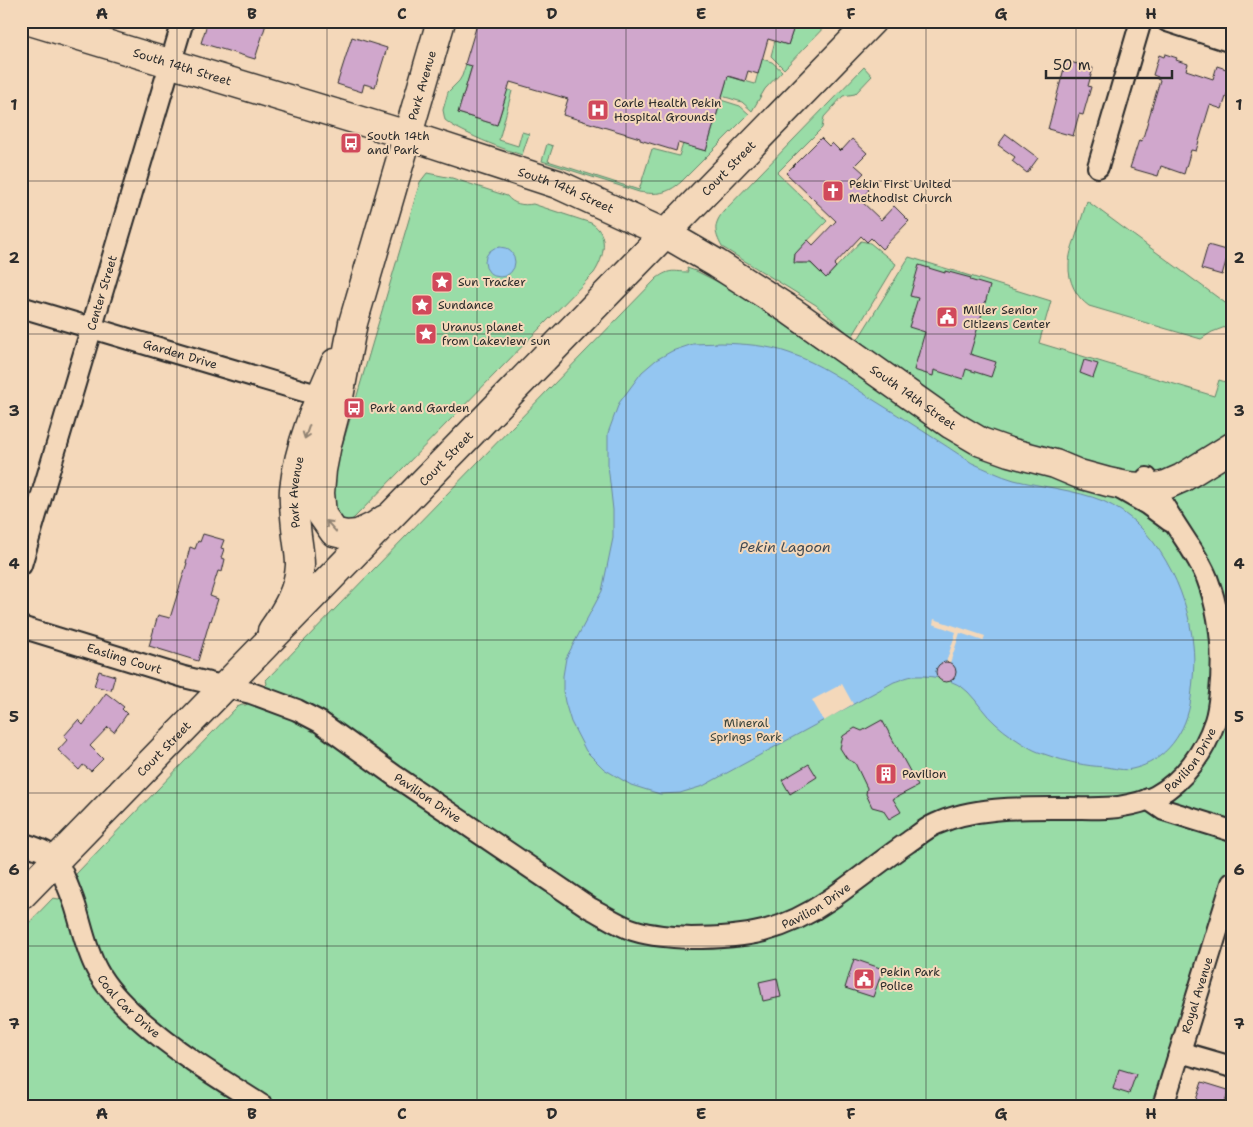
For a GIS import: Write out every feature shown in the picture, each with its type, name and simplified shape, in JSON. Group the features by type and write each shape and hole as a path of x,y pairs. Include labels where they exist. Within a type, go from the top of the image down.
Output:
{"main road":[{"name":"South 14th Street","path":"30,21 407,135 557,184 666,234 768,295 952,425 982,442 1009,452 1055,464 1080,467 1166,485 1182,478 1232,448"},
{"name":"Park Avenue","path":"252,659 285,610 295,591 300,564 294,493 303,444 329,399 441,21"},
{"name":"Court Street","path":"21,896 872,21"},
{"name":"Park Avenue","path":"329,399 327,444 320,493 322,515 326,522 334,532 346,536 352,535 375,526 402,506"},
{"name":"South 14th Street","path":"1055,464 1079,474 1127,486 1150,483 1164,474 1186,466 1232,437"}],"street":[{"name":"Center Street","path":"21,565 183,21"},
{"path":"1098,167 1141,21"},
{"path":"1167,21 1232,42"},
{"name":"Garden Drive","path":"21,307 329,399"},
{"name":"Pavilion Drive","path":"1108,482 1154,509 1179,529"},
{"name":"Pavilion Drive","path":"226,686 282,704 320,722 590,908 621,925 654,936 668,937 739,936 769,930 791,922 816,909 884,858 934,824 964,814 992,810 1120,806 1148,799 1167,789 1194,762 1208,737 1218,709 1222,676 1220,632 1217,613 1207,578 1198,560 1150,483"},
{"name":"Easling Court","path":"21,627 184,676 226,686"},
{"path":"1148,799 1164,810 1232,832"},
{"path":"21,843 51,855 57,860"},
{"name":"Coal Car Drive","path":"57,860 75,905 88,951 97,972 110,990 154,1032 181,1054 263,1106"},
{"name":"Royal Avenue","path":"1163,1106 1232,883"},
{"path":"1180,1052 1232,1067"}],"green space":[{"path":"796,21 830,21 784,69 771,56 775,41 788,45"},
{"path":"762,59 772,62 782,71 765,89 752,111 742,102 722,96 728,76 755,84"},
{"path":"466,64 472,66 458,113 497,125 505,99 503,88 512,91 499,140 518,146 522,132 529,134 522,155 476,137 445,120 443,110 448,92 459,81"},
{"path":"864,67 872,76 855,94 843,96 824,117 822,128 777,173 827,221 795,254 794,260 798,263 803,263 806,259 826,278 861,241 870,243 896,264 852,337 816,305 722,247 717,237 716,224 724,211"},
{"path":"721,100 740,106 749,114 681,182 666,191 657,193 639,192 542,161 547,144 553,146 548,161 639,190 652,149 679,156 683,144 706,151"},
{"path":"427,173 452,178 507,196 518,204 533,204 591,223 601,233 603,240 602,253 594,273 354,518 349,521 341,521 331,500 335,470 420,182"},
{"path":"1087,201 1232,308 1232,328 1228,326 1212,332 1201,339 1089,306 1084,302 1071,283 1069,265 1072,248"},
{"name":"Mineral Springs Park","path":"909,257 1051,301 1039,343 1214,396 1219,380 1232,384 1232,881 1163,1106 21,1106 21,931 53,898 59,899 78,880 76,874 237,707 246,705 267,684 266,680 657,278 669,272 688,272 687,268 696,271 736,291 842,365"}],"water":[{"path":"500,247 506,248 514,256 514,268 506,276 500,277 494,276 486,268 485,262 486,256 494,248"},
{"name":"Pekin Lagoon","path":"693,344 747,344 781,350 800,357 822,367 972,463 1014,480 1093,497 1122,512 1139,525 1166,561 1176,581 1190,624 1193,645 1193,678 1189,710 1180,733 1165,752 1155,760 1126,770 1069,762 1036,751 1012,737 992,720 968,692 957,684 937,677 915,676 894,682 703,786 680,793 660,794 631,785 604,769 586,751 571,722 563,691 563,676 566,658 602,591 613,538 613,510 608,465 608,433 619,403 642,372 656,360 672,351"}],"pier":[{"path":"934,619 985,636 983,641 960,633 944,681 940,680 956,632 933,624"},
{"path":"842,684 853,704 824,721 812,700"}],"building":[{"path":"208,21 267,21 255,59 201,43"},
{"path":"478,21 796,21 788,45 768,39 758,74 748,71 745,81 728,76 706,151 678,143 676,151 563,115 568,99 510,82 497,125 458,113 472,66 465,64"},
{"path":"352,37 387,48 375,87 364,84 362,92 337,84"},
{"path":"1165,54 1188,64 1186,70 1213,79 1217,66 1232,71 1232,79 1222,109 1210,105 1196,151 1191,150 1184,174 1161,166 1158,176 1130,168 1139,140 1142,141 1160,80 1153,75 1159,55 1164,57"},
{"path":"1066,61 1093,68 1088,86 1091,87 1083,115 1079,114 1073,136 1048,129"},
{"path":"1006,134 1038,158 1027,173 1012,161 1015,157 998,145"},
{"path":"821,138 829,146 832,143 840,151 852,139 867,153 855,165 864,173 858,179 869,190 860,200 881,220 894,206 909,221 882,249 871,238 867,242 861,236 834,265 836,267 826,278 811,263 794,263 795,254 808,240 813,245 836,221 786,173"},
{"path":"1208,245 1229,251 1222,275 1201,269"},
{"name":"Miller Senior Citizens Center","path":"919,265 971,278 970,280 990,286 970,354 996,362 991,377 966,369 963,379 934,370 933,376 914,370 925,332 909,327 918,298 910,296"},
{"path":"1084,360 1098,364 1093,378 1080,373"},
{"path":"203,534 224,540 221,548 224,549 221,558 225,559 222,572 218,571 210,596 218,599 198,661 149,646 158,615 170,618 190,547 195,549"},
{"path":"946,662 953,665 956,672 953,679 946,682 939,679 936,672 939,665"},
{"path":"99,671 115,676 111,690 94,686"},
{"path":"106,693 124,707 122,709 127,714 114,732 108,727 90,746 103,759 91,771 83,765 79,770 58,750 68,739 64,736 78,720 83,725"},
{"name":"Pavilion","path":"882,720 918,786 893,799 901,812 889,819 883,810 872,807 866,794 867,788 855,763 847,759 840,748 843,736 855,728 862,731"},
{"path":"809,764 817,777 790,794 782,780"},
{"path":"854,959 883,969 873,997 845,988"},
{"path":"777,978 781,997 763,1001 759,982"},
{"path":"1119,1069 1136,1074 1129,1094 1113,1089"},
{"path":"1202,1082 1228,1090 1224,1106 1194,1106"}],"place":[{"name":"Carle Health Pekin Hospital Grounds","path":"598,110"},
{"name":"South 14th and Park","path":"351,143"},
{"name":"Pekin First United Methodist Church","path":"833,191"},
{"name":"Sun Tracker","path":"442,282"},
{"name":"Sundance","path":"422,305"},
{"name":"Miller Senior Citizens Center","path":"947,317"},
{"name":"Uranus planet from Lakeview sun","path":"426,334"},
{"name":"Park and Garden","path":"354,408"},
{"name":"Pavilion","path":"886,774"},
{"name":"Pekin Park Police","path":"864,979"}]}
